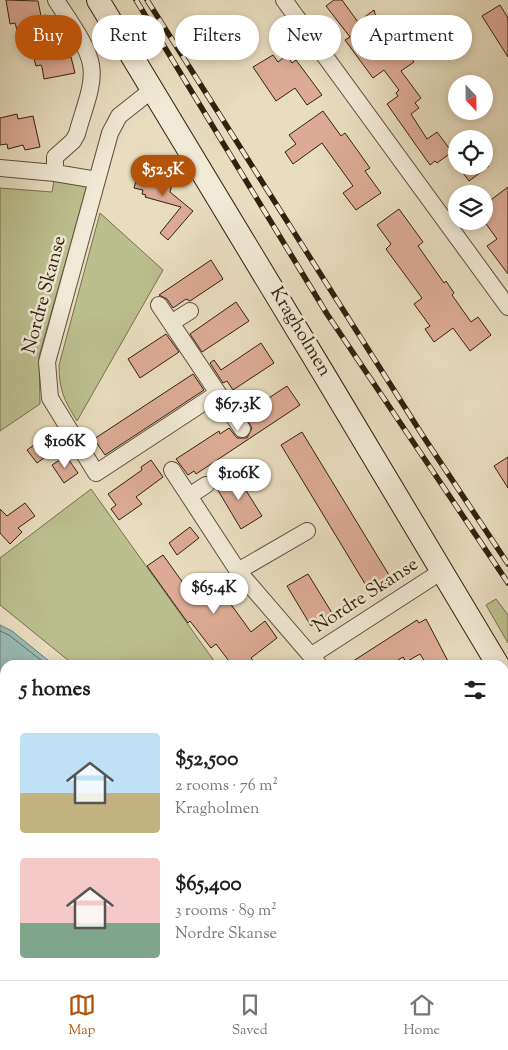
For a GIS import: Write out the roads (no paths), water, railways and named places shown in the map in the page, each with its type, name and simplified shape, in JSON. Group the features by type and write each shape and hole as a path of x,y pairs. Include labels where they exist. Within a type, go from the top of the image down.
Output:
{"street":[{"path":"55,173 55,157 73,141 77,134 92,72 89,55 56,0"},
{"name":"Kragholmen","path":"98,0 495,660"},
{"path":"284,0 508,307"},
{"name":"Nordre Skanse","path":"153,89 119,116 110,133 47,362 50,398 96,473 218,393"},
{"path":"0,168 55,173 97,180"},
{"path":"159,304 242,429"},
{"path":"171,323 190,311"},
{"name":"Nordre Skanse","path":"172,470 238,571 315,660 442,571"},
{"path":"189,496 206,484"},
{"path":"238,571 307,530"}],"water":[{"path":"0,625 12,631 48,660 0,660"}],"railway":[{"path":"136,0 327,314 508,583"},
{"path":"147,0 423,436 508,564"}]}
